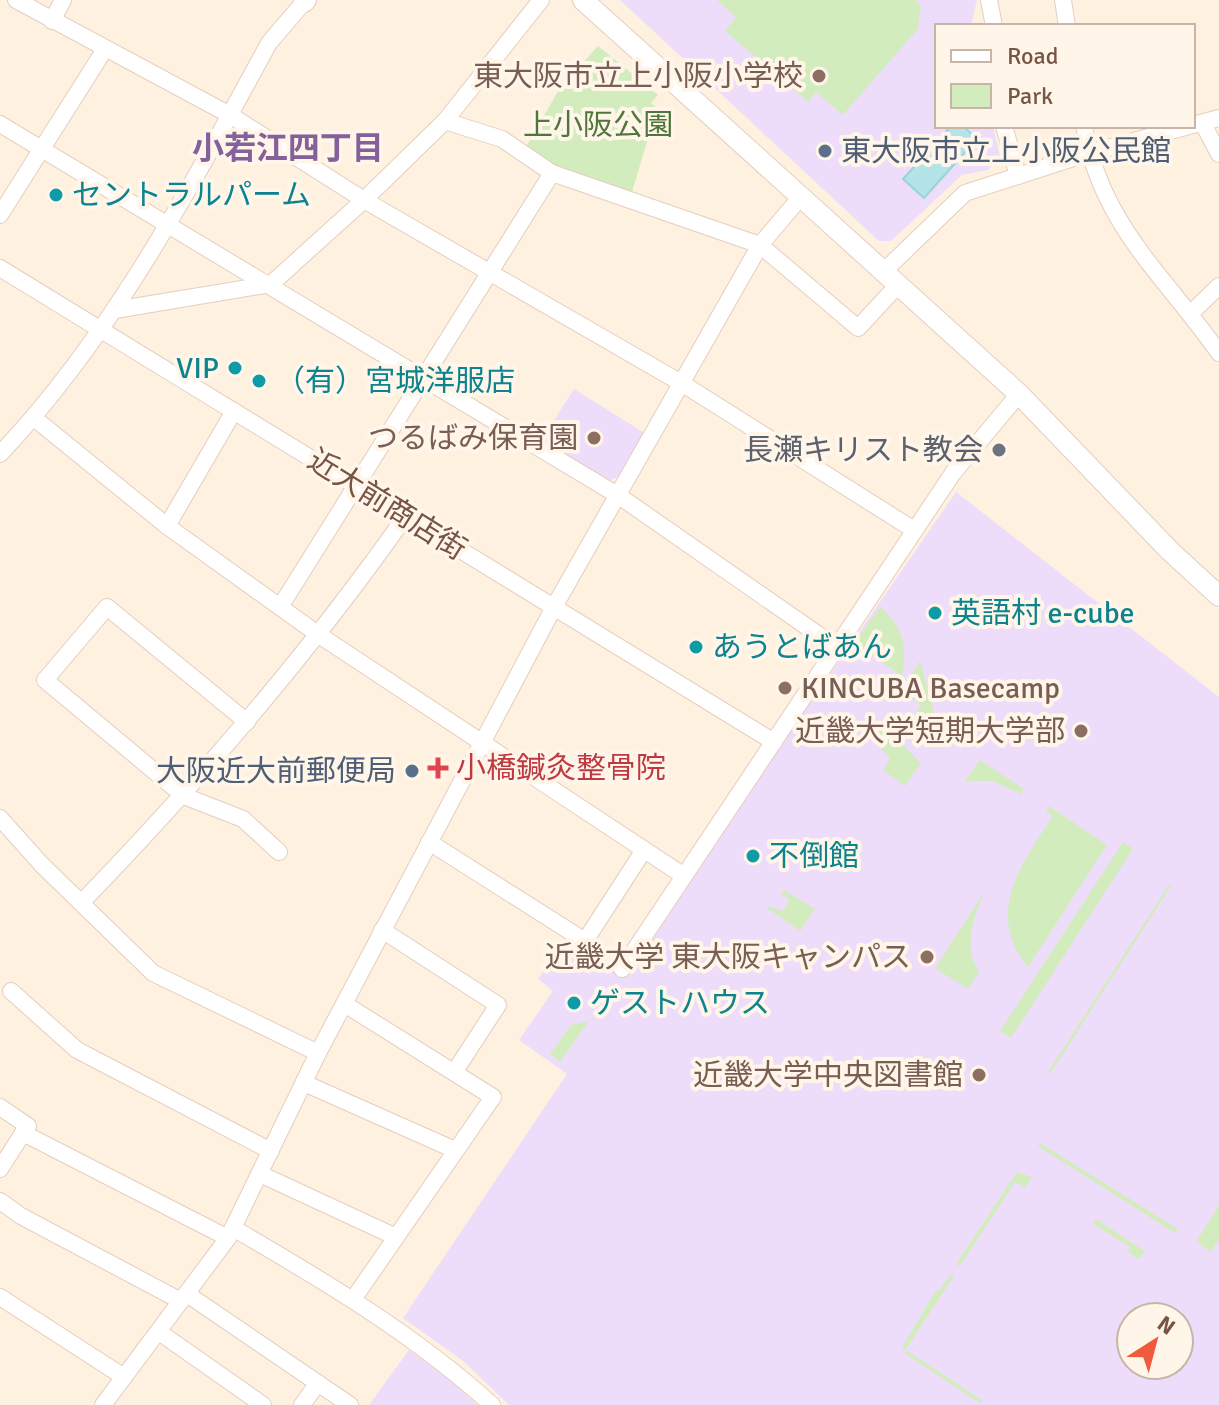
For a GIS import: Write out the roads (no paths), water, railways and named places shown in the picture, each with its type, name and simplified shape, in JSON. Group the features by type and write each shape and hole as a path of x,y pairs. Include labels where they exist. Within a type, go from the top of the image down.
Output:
{"street":[{"path":"16,0 230,115 364,200 683,384 914,530"},
{"path":"52,21 63,0"},
{"path":"115,310 271,284 445,121 541,0"},
{"path":"583,0 799,199 1019,394 1170,551 1219,596"},
{"path":"989,0 994,24"},
{"path":"1063,0 1067,24"},
{"path":"0,454 34,418 102,331 269,43 304,1"},
{"path":"0,215 105,49"},
{"path":"445,121 502,139 552,173 760,245 858,328 890,279 965,193 1089,153 1184,128"},
{"path":"1211,121 1219,154"},
{"path":"0,124 271,284 619,496 836,647"},
{"path":"1005,128 1018,176"},
{"path":"1084,128 1089,153 1122,227 1153,272 1191,313 1219,353"},
{"path":"280,607 552,173"},
{"path":"103,1405 230,1233 318,1053 554,607 760,245 799,199"},
{"name":"近大前商店街","path":"0,268 774,742"},
{"path":"1191,313 1219,286"},
{"path":"622,969 953,473 1019,394"},
{"path":"167,526 234,411"},
{"path":"34,418 167,526 319,635 684,876"},
{"path":"82,902 184,796 247,722 319,635 405,517"},
{"path":"247,722 107,607 45,680 184,796 243,819 279,852"},
{"path":"0,818 42,865 153,973 318,1053"},
{"path":"429,842 585,941 644,850"},
{"path":"382,930 498,1005 455,1071"},
{"path":"11,991 77,1050 271,1151"},
{"path":"346,1005 493,1097 354,1298"},
{"path":"304,1083 455,1150"},
{"path":"0,1107 28,1126 0,1169"},
{"path":"23,1133 230,1233 354,1298 456,1372 492,1405"},
{"path":"260,1174 396,1237"},
{"path":"0,1201 21,1216 184,1297 350,1405"},
{"path":"0,1297 124,1377"},
{"path":"159,1332 263,1405"},
{"path":"302,1405 318,1383"}],"water":[{"path":"949,128 965,128 977,139 924,198 903,179"}],"place":[{"name":"東大阪市立上小阪小学校","path":"819,76"},
{"name":"東大阪市立上小阪公民館","path":"825,151"},
{"name":"セントラルパーム","path":"56,195"},
{"name":"VIP","path":"235,368"},
{"name":"（有）宮城洋服店","path":"259,381"},
{"name":"つるばみ保育園","path":"594,438"},
{"name":"長瀬キリスト教会","path":"999,450"},
{"name":"英語村 e-cube","path":"935,613"},
{"name":"あうとばあん","path":"696,647"},
{"name":"KINCUBA Basecamp","path":"785,688"},
{"name":"近畿大学短期大学部","path":"1081,731"},
{"name":"小橋鍼灸整骨院","path":"438,768"},
{"name":"大阪近大前郵便局","path":"412,771"},
{"name":"不倒館","path":"753,856"},
{"name":"近畿大学 東大阪キャンパス","path":"927,957"},
{"name":"ゲストハウス","path":"574,1003"},
{"name":"近畿大学中央図書館","path":"979,1075"}],"district":[{"name":"小若江四丁目","path":"288,148"}],"park label":[{"name":"上小阪公園","path":"598,125"}]}
